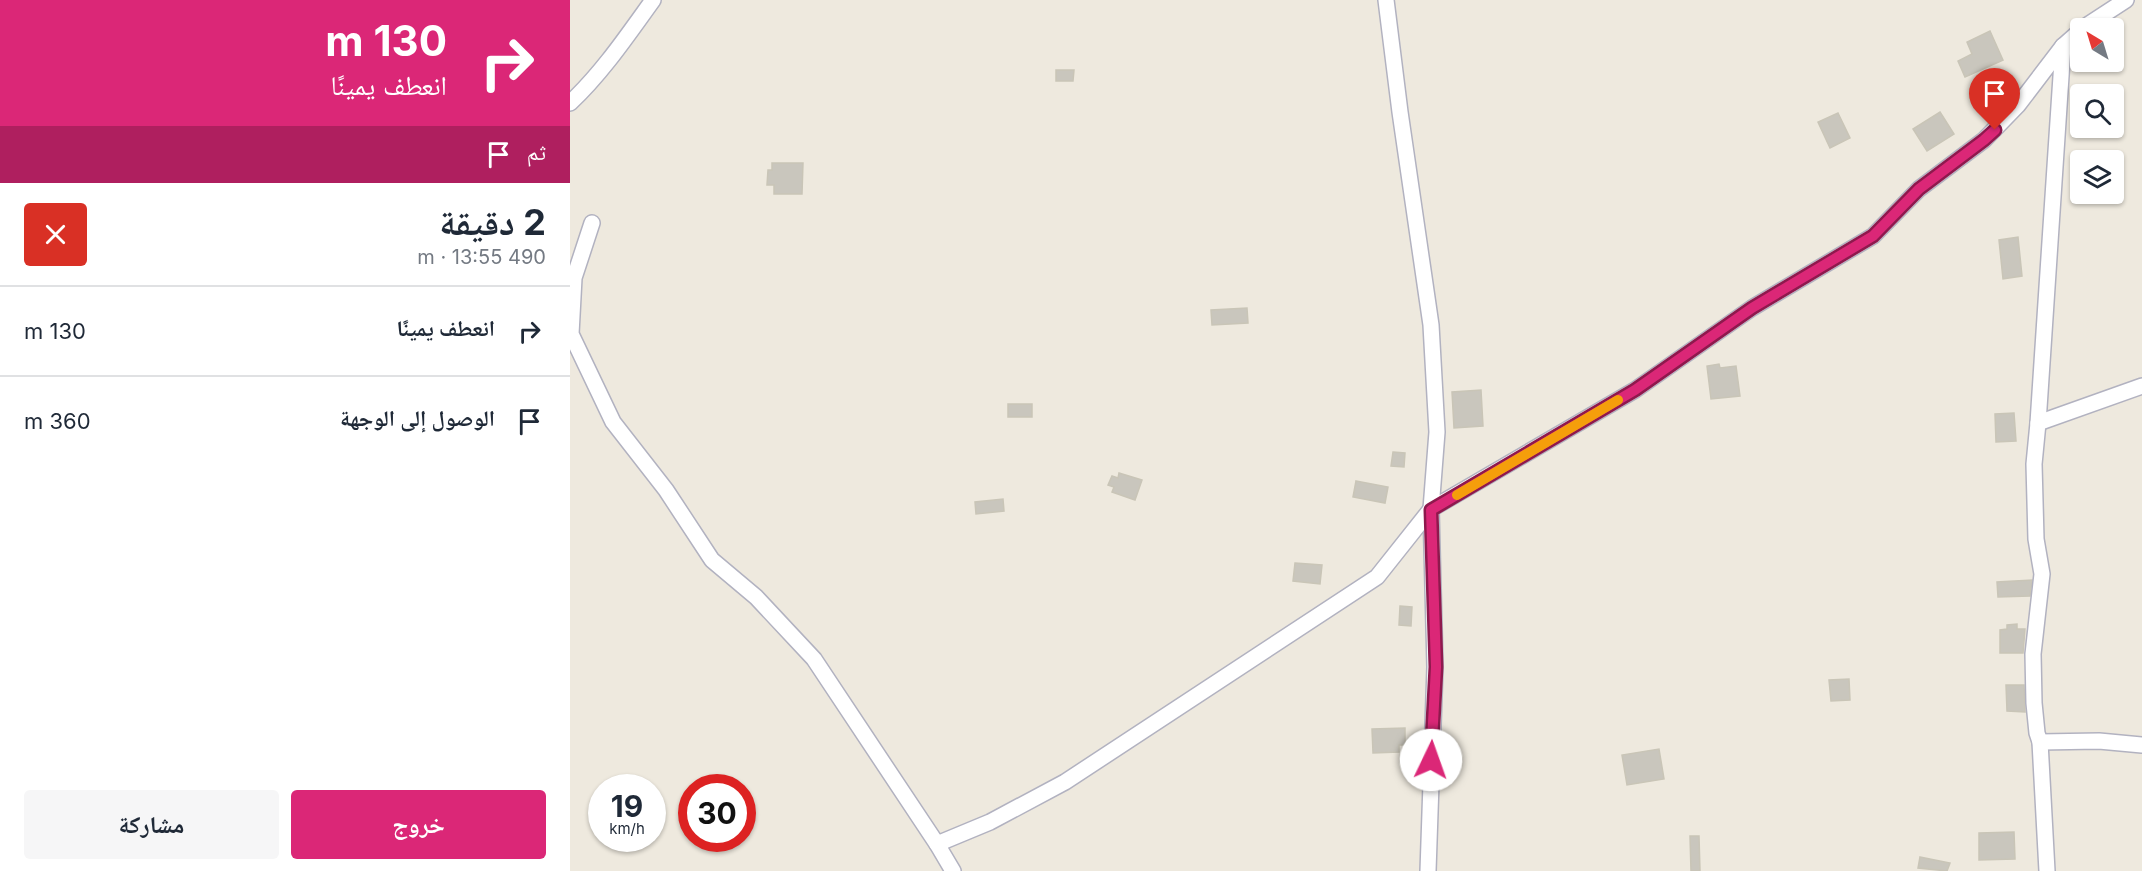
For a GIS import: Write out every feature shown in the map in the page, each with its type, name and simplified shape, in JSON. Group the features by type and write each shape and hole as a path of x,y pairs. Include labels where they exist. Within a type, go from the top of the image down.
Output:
{"street":[{"path":"570,103 584,90 619,48 653,0"},
{"path":"1386,0 1431,325 1437,432 1431,510 1436,667 1428,871"},
{"path":"2100,18 2126,0"},
{"path":"937,844 990,822 1065,782 1377,577 1431,510 1635,390 1752,308 1873,236 1919,189 1984,140 2005,120 2070,40"},
{"path":"2047,871 2040,742 2034,702 2033,654 2042,574 2036,539 2034,474 2063,46"},
{"path":"592,223 574,279 571,334 613,422 666,490 712,560 756,597 814,659 953,871"},
{"path":"2038,423 2142,386"},
{"path":"2040,742 2099,741 2142,745"}],"building":[{"path":"1990,31 2003,60 1965,77 1958,61 1972,54 1967,42"},
{"path":"1056,70 1074,70 1073,81 1056,81"},
{"path":"1940,112 1954,134 1927,151 1913,129"},
{"path":"1838,113 1850,138 1830,148 1818,122"},
{"path":"772,163 803,163 802,194 774,194 774,185 767,185 768,170 772,170"},
{"path":"2018,237 2022,276 2003,279 1999,240"},
{"path":"1247,308 1248,323 1212,325 1211,310"},
{"path":"1719,364 1720,368 1736,366 1740,396 1711,399 1707,366"},
{"path":"1481,390 1483,426 1454,428 1452,392"},
{"path":"1008,404 1032,404 1032,417 1008,417"},
{"path":"2014,413 2016,441 1996,442 1995,414"},
{"path":"1393,452 1405,453 1404,467 1391,466"},
{"path":"1119,473 1142,480 1135,500 1112,492 1114,487 1108,485 1112,476 1118,478"},
{"path":"1356,481 1388,487 1385,503 1353,497"},
{"path":"1003,499 1004,511 976,514 975,502"},
{"path":"1295,563 1322,565 1320,584 1293,581"},
{"path":"2032,580 2030,596 1998,597 1997,582"},
{"path":"1400,606 1412,607 1411,626 1399,625"},
{"path":"2017,624 2017,629 2025,629 2023,653 2000,653 2000,630 2007,629 2007,625"},
{"path":"1849,679 1850,700 1831,701 1829,680"},
{"path":"2006,685 2024,685 2025,712 2007,711"},
{"path":"1405,728 1405,745 1399,745 1399,752 1373,753 1372,729"},
{"path":"1659,749 1664,779 1627,785 1622,755"},
{"path":"2014,832 2015,859 1979,860 1979,833"},
{"path":"1690,836 1699,836 1700,871 1691,871"},
{"path":"1920,857 1950,863 1947,871 1918,868"}],"slow traffic":[{"path":"1457,495 1618,400"}],"route":[{"path":"1431,760 1436,667 1431,510 1635,390 1752,308 1873,236 1919,189 1995,130"}]}
